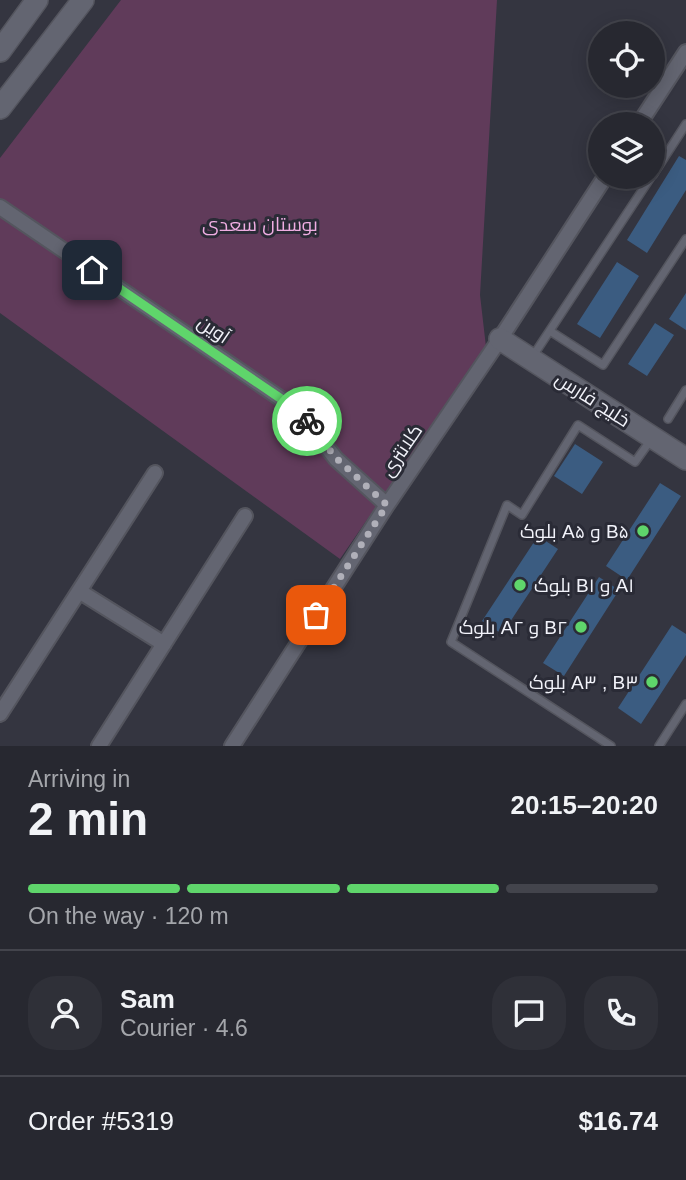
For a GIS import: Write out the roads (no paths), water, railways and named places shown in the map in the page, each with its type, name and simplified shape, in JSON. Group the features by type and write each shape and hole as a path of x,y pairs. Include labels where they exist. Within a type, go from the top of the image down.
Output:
{"street":[{"path":"0,51 37,0"},
{"path":"0,108 83,0"},
{"path":"647,112 686,52"},
{"name":"کلانتری","path":"232,746 387,505 500,340 597,189"},
{"name":"آوین","path":"0,206 299,411 336,458 387,505"},
{"name":"خلیج فارس","path":"500,340 686,459"},
{"path":"0,714 155,473"},
{"path":"99,746 245,516"},
{"path":"79,591 164,643"}],"lane":[{"path":"665,156 686,124"},
{"path":"531,360 643,189"},
{"path":"550,331 603,365 686,239"},
{"path":"668,419 686,390"},
{"path":"611,746 451,642 508,505 522,515 578,425 635,461 652,437"},
{"path":"659,746 686,704"}],"place":[{"name":"بلوک A۵ و B۵","path":"643,531"},
{"name":"بلوک B۱ و A۱","path":"520,585"},
{"name":"بلوک A۲ و B۲","path":"581,627"},
{"name":"بلوک A۳ , B۳","path":"652,682"}],"park label":[{"name":"بوستان سعدی","path":"260,224"}]}
